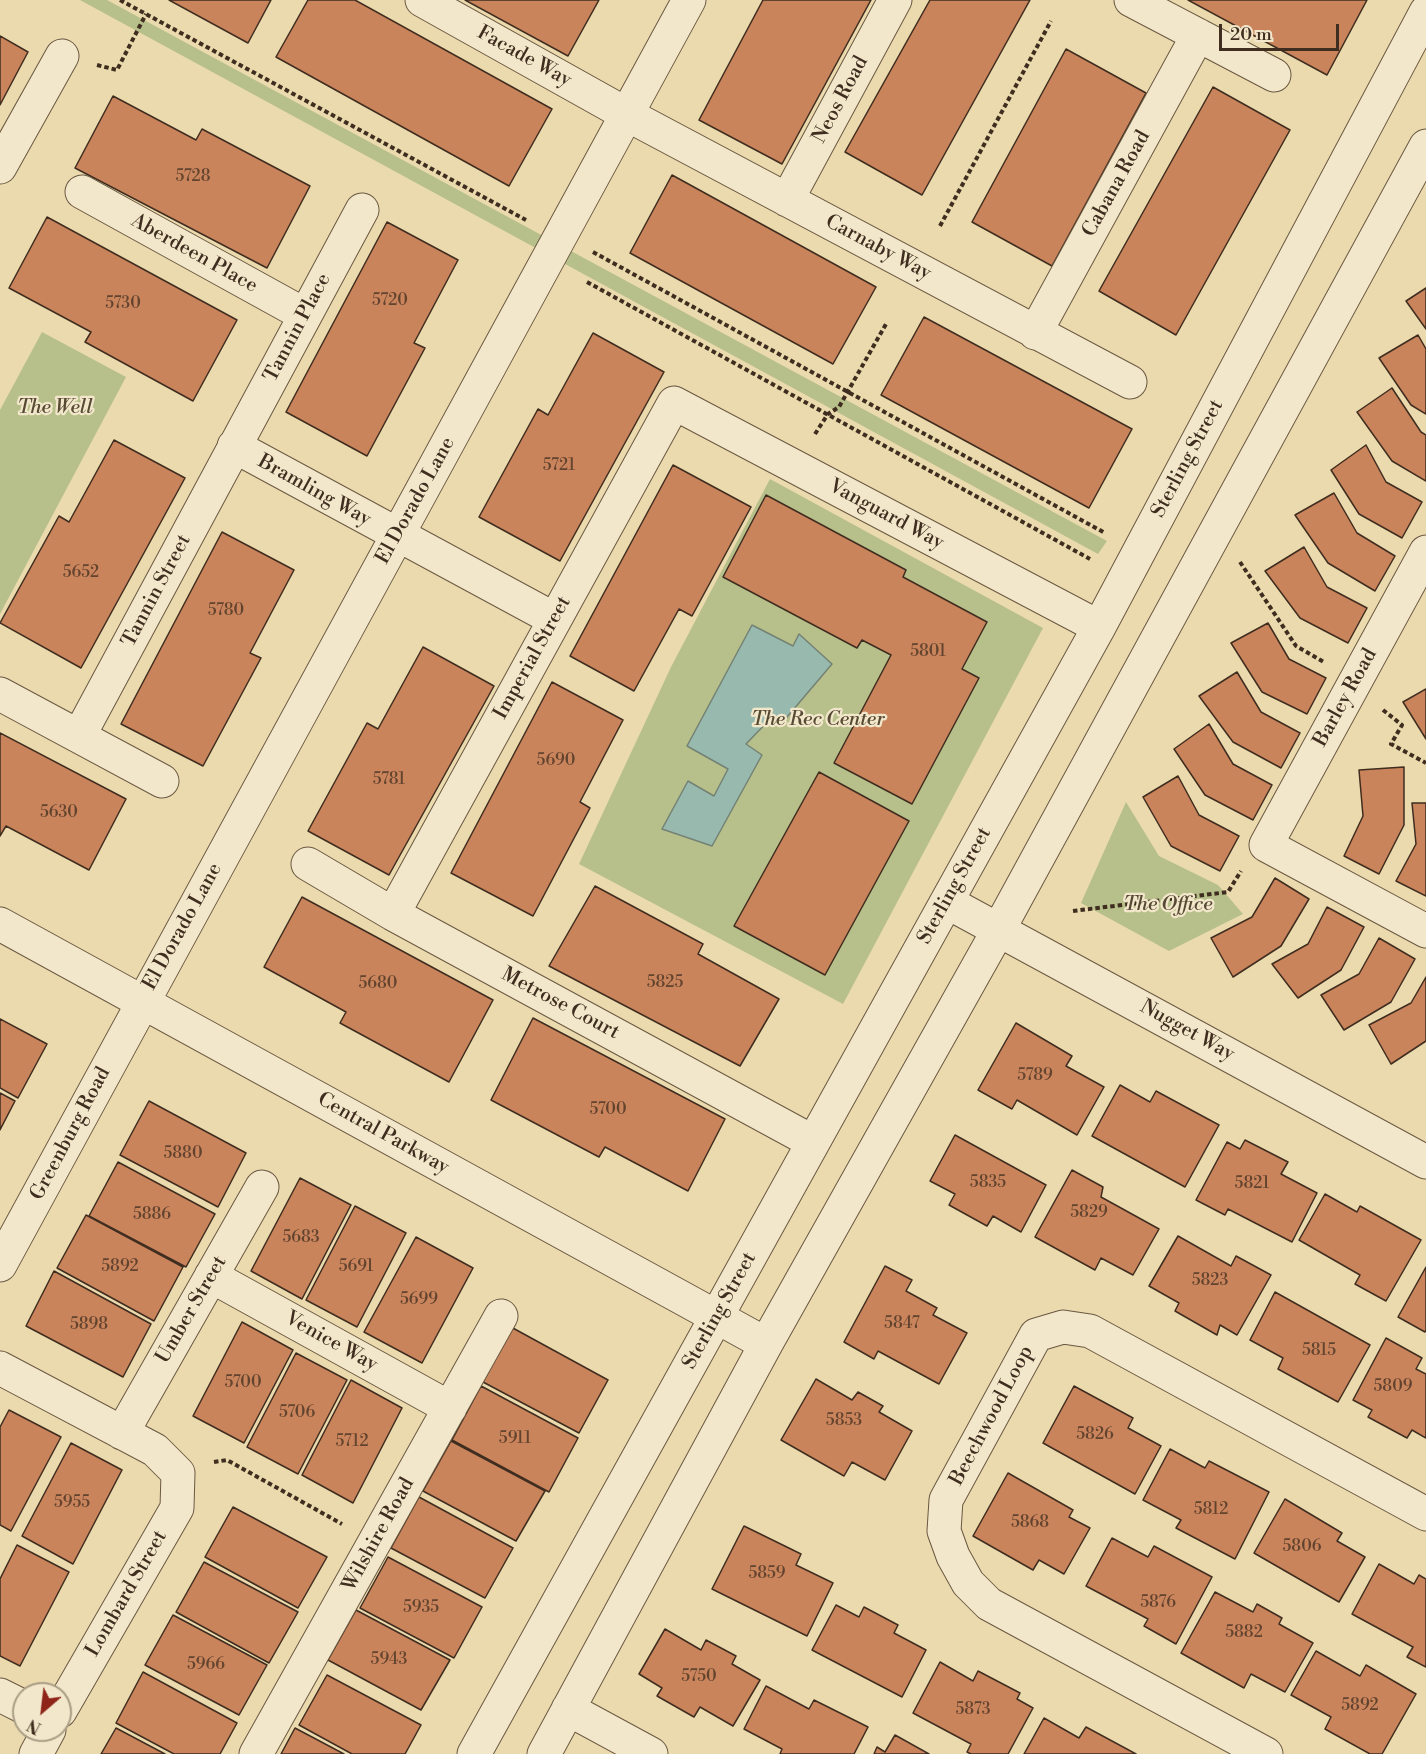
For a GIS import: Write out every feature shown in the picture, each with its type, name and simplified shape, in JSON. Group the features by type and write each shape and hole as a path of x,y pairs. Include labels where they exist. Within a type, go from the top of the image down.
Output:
{"street":[{"name":"Facade Way","path":"422,0 626,114"},
{"name":"El Dorado Lane","path":"142,1002 689,0"},
{"name":"Neos Road","path":"787,200 895,0"},
{"path":"1131,0 1274,75"},
{"name":"Sterling Street","path":"474,1754 1099,627 1426,12"},
{"name":"Cabana Road","path":"1035,333 1198,35"},
{"path":"0,167 62,56"},
{"name":"Carnaby Way","path":"626,114 1130,382"},
{"path":"544,1754 766,1344 999,929 1426,146"},
{"name":"Aberdeen Place","path":"82,192 305,315"},
{"name":"Tannin Place","path":"234,446 362,210"},
{"name":"Vanguard Way","path":"674,403 1099,627"},
{"name":"Imperial Street","path":"393,914 674,403"},
{"name":"Bramling Way","path":"234,446 397,537 554,619"},
{"name":"Tannin Street","path":"79,736 234,446"},
{"name":"Barley Road","path":"1266,845 1352,686 1421,572"},
{"path":"0,694 162,781"},
{"path":"1266,845 1426,932"},
{"name":"Metrose Court","path":"308,864 393,914 813,1142"},
{"name":"Nugget Way","path":"947,902 1426,1162"},
{"name":"Central Parkway","path":"0,924 766,1344"},
{"name":"Greenburg Road","path":"0,1265 142,1002"},
{"name":"Umber Street","path":"122,1433 262,1187"},
{"name":"Venice Way","path":"211,1276 450,1408"},
{"name":"Wilshire Road","path":"256,1754 501,1316"},
{"name":"Beechwood Loop","path":"1266,1754 989,1604 968,1583 953,1556 944,1531 946,1500 1036,1335 1063,1328 1090,1331 1426,1514"},
{"path":"0,1368 156,1450 178,1473"},
{"name":"Lombard Street","path":"72,1690 177,1508 178,1473"},
{"path":"568,1709 651,1754"}],"path":[{"path":"120,0 526,220"},
{"path":"62,56 117,70 146,14"},
{"path":"940,226 1051,21"},
{"path":"593,252 846,393 1105,533"},
{"path":"587,282 1090,559"},
{"path":"810,442 828,414 838,407 885,324"},
{"path":"1240,561 1296,646 1334,668 1352,686 1402,725 1391,744 1426,763"},
{"path":"1073,911 1228,892 1241,870 1266,845"},
{"path":"178,1473 227,1460 374,1542"}],"green space":[{"path":"80,0 107,0 1107,541 1098,554"},
{"name":"The Well","path":"42,332 126,377 0,614 0,410"},
{"name":"The Rec Center","path":"770,479 1043,628 843,1004 579,864 671,667"},
{"name":"The Office","path":"1126,802 1159,856 1218,885 1243,914 1169,951 1081,903"}],"water":[{"path":"752,625 793,646 799,634 832,664 782,723 774,715 746,744 762,755 712,846 662,829 688,781 714,796 728,769 687,746"}],"building":[{"path":"169,0 271,0 248,43"},
{"path":"308,0 355,0 552,109 509,186 276,57"},
{"path":"465,0 599,0 568,56"},
{"path":"763,0 871,0 782,164 699,120"},
{"path":"930,0 1030,0 922,195 845,152"},
{"path":"1188,0 1367,0 1327,75"},
{"path":"0,36 28,52 0,105"},
{"path":"1066,49 1146,93 1052,266 972,222"},
{"path":"1213,87 1290,130 1176,335 1099,291"},
{"path":"113,96 196,140 202,129 310,186 267,268 75,168"},
{"path":"672,175 876,287 833,364 630,253"},
{"path":"47,217 237,320 193,401 85,342 91,332 9,288"},
{"path":"387,222 458,260 414,343 425,348 367,456 286,412"},
{"path":"1426,288 1426,329 1406,301"},
{"path":"924,317 1132,429 1089,508 881,395"},
{"path":"593,333 664,372 560,561 479,517 538,409 548,415"},
{"path":"1418,335 1426,349 1426,414 1411,405 1379,358"},
{"path":"1392,388 1421,432 1426,435 1426,481 1392,461 1357,412"},
{"path":"114,440 185,478 81,668 0,623 59,516 69,522"},
{"path":"1366,445 1386,482 1422,502 1402,538 1359,514 1331,470"},
{"path":"673,465 751,507 692,616 679,609 634,691 570,656"},
{"path":"1334,493 1357,533 1395,556 1375,591 1328,563 1295,515"},
{"path":"766,495 906,570 903,577 987,622 962,669 979,678 912,804 834,763 891,655 862,640 857,648 723,577"},
{"path":"222,532 294,570 250,653 261,658 203,766 121,724"},
{"path":"1304,547 1327,587 1367,608 1348,643 1300,618 1265,571"},
{"path":"1268,623 1289,659 1326,678 1307,714 1262,692 1231,643"},
{"path":"423,647 494,686 389,875 308,831 367,723 378,729"},
{"path":"1237,672 1261,712 1300,733 1281,768 1233,742 1199,696"},
{"path":"552,682 623,720 580,802 590,808 533,916 451,873"},
{"path":"1426,689 1426,739 1403,702"},
{"path":"1209,724 1233,764 1272,785 1253,820 1205,795 1174,749"},
{"path":"0,733 126,799 89,870 6,826 0,836"},
{"path":"1404,767 1404,825 1379,874 1344,856 1363,816 1359,770"},
{"path":"819,772 909,821 825,975 734,926"},
{"path":"1178,776 1199,815 1239,836 1220,871 1171,846 1143,797"},
{"path":"1412,803 1426,803 1426,896 1396,881 1416,844"},
{"path":"1275,878 1309,899 1281,946 1233,977 1211,938 1252,917"},
{"path":"595,886 703,944 698,954 779,999 740,1066 549,966"},
{"path":"302,897 493,1000 449,1082 340,1023 346,1012 264,967"},
{"path":"1327,907 1364,927 1341,970 1298,998 1272,964 1308,944"},
{"path":"1379,938 1415,959 1391,1002 1344,1030 1321,995 1359,974"},
{"path":"1426,977 1426,1041 1391,1064 1369,1025 1411,1003"},
{"path":"533,1018 725,1119 688,1191 605,1147 599,1157 491,1100"},
{"path":"0,1019 47,1044 18,1098 0,1088"},
{"path":"1016,1023 1072,1056 1066,1066 1104,1087 1077,1135 1017,1100 1012,1109 978,1090"},
{"path":"1120,1085 1150,1102 1156,1091 1219,1125 1185,1187 1092,1136"},
{"path":"0,1093 15,1101 0,1130"},
{"path":"149,1101 246,1153 218,1207 120,1155"},
{"path":"955,1135 1046,1185 1021,1232 993,1216 987,1226 949,1205 955,1194 930,1181"},
{"path":"1245,1140 1288,1162 1281,1174 1317,1193 1292,1242 1228,1209 1225,1215 1196,1200 1227,1142 1240,1149"},
{"path":"118,1162 215,1214 186,1267 89,1216"},
{"path":"1072,1170 1103,1187 1101,1197 1159,1229 1133,1275 1101,1258 1095,1270 1035,1237"},
{"path":"300,1178 351,1205 302,1299 251,1271"},
{"path":"1325,1194 1357,1212 1360,1206 1421,1240 1386,1301 1355,1284 1360,1275 1299,1240"},
{"path":"355,1206 406,1233 357,1327 306,1300"},
{"path":"86,1215 183,1267 154,1321 57,1268"},
{"path":"1178,1236 1231,1266 1236,1256 1271,1275 1237,1335 1220,1325 1217,1335 1175,1311 1179,1303 1149,1286"},
{"path":"416,1237 473,1268 422,1363 364,1332"},
{"path":"885,1266 912,1280 906,1291 937,1308 933,1315 967,1333 939,1384 878,1351 874,1359 844,1342"},
{"path":"1426,1267 1426,1330 1425,1332 1398,1317"},
{"path":"54,1271 151,1324 123,1377 26,1326"},
{"path":"1275,1292 1370,1345 1338,1402 1278,1369 1283,1358 1250,1340"},
{"path":"242,1322 293,1350 244,1443 193,1416"},
{"path":"511,1327 608,1380 579,1433 483,1382"},
{"path":"1386,1338 1422,1358 1416,1369 1426,1374 1426,1438 1412,1430 1407,1438 1368,1417 1372,1410 1353,1400"},
{"path":"296,1353 347,1380 298,1474 247,1447"},
{"path":"816,1379 852,1400 858,1392 883,1406 879,1412 912,1431 885,1480 852,1462 844,1476 781,1440"},
{"path":"351,1380 402,1408 353,1503 302,1475"},
{"path":"481,1386 578,1438 549,1492 452,1440"},
{"path":"1074,1386 1133,1418 1128,1428 1161,1446 1135,1494 1043,1443"},
{"path":"9,1410 61,1437 11,1531 0,1525 0,1427"},
{"path":"451,1441 545,1491 516,1541 423,1491"},
{"path":"71,1443 122,1470 73,1564 22,1536"},
{"path":"1170,1449 1205,1468 1209,1461 1269,1492 1235,1559 1176,1528 1181,1520 1143,1500"},
{"path":"1008,1473 1073,1510 1069,1517 1090,1528 1064,1574 1039,1560 1033,1570 973,1536"},
{"path":"419,1497 513,1548 485,1598 391,1548"},
{"path":"1285,1499 1342,1533 1337,1541 1365,1557 1339,1602 1254,1553"},
{"path":"233,1507 327,1557 298,1608 205,1557"},
{"path":"744,1526 801,1554 796,1565 833,1583 807,1636 712,1589"},
{"path":"1112,1538 1148,1557 1154,1546 1212,1577 1176,1644 1144,1626 1148,1619 1086,1586"},
{"path":"17,1545 69,1572 20,1666 0,1656 0,1579"},
{"path":"388,1557 482,1607 454,1658 360,1608"},
{"path":"204,1562 298,1612 269,1663 176,1612"},
{"path":"1379,1564 1414,1584 1419,1575 1426,1579 1426,1667 1407,1657 1413,1647 1352,1614"},
{"path":"1215,1592 1253,1612 1257,1604 1282,1618 1279,1624 1313,1643 1285,1692 1251,1674 1244,1688 1181,1653"},
{"path":"836,1605 859,1617 864,1607 898,1625 894,1633 926,1650 902,1697 812,1650"},
{"path":"356,1610 450,1660 421,1710 328,1660"},
{"path":"173,1615 267,1665 239,1715 145,1665"},
{"path":"665,1629 701,1650 706,1640 736,1656 732,1664 760,1680 733,1726 700,1707 694,1717 657,1696 662,1688 639,1674"},
{"path":"1316,1651 1360,1676 1366,1665 1416,1694 1382,1754 1370,1754 1325,1729 1331,1717 1291,1695"},
{"path":"940,1662 973,1681 978,1671 1020,1693 1017,1699 1033,1708 1008,1754 971,1754 967,1752 971,1744 913,1713"},
{"path":"143,1672 237,1723 220,1754 174,1754 116,1723"},
{"path":"327,1675 421,1725 405,1754 352,1754 299,1725"},
{"path":"766,1686 809,1709 814,1700 868,1727 854,1754 780,1754 782,1749 744,1729"},
{"path":"1044,1718 1079,1738 1086,1727 1136,1754 1024,1754"},
{"path":"116,1728 165,1754 101,1754"},
{"path":"295,1728 344,1754 281,1754"},
{"path":"895,1735 929,1754 874,1754 877,1747 885,1752"}]}
